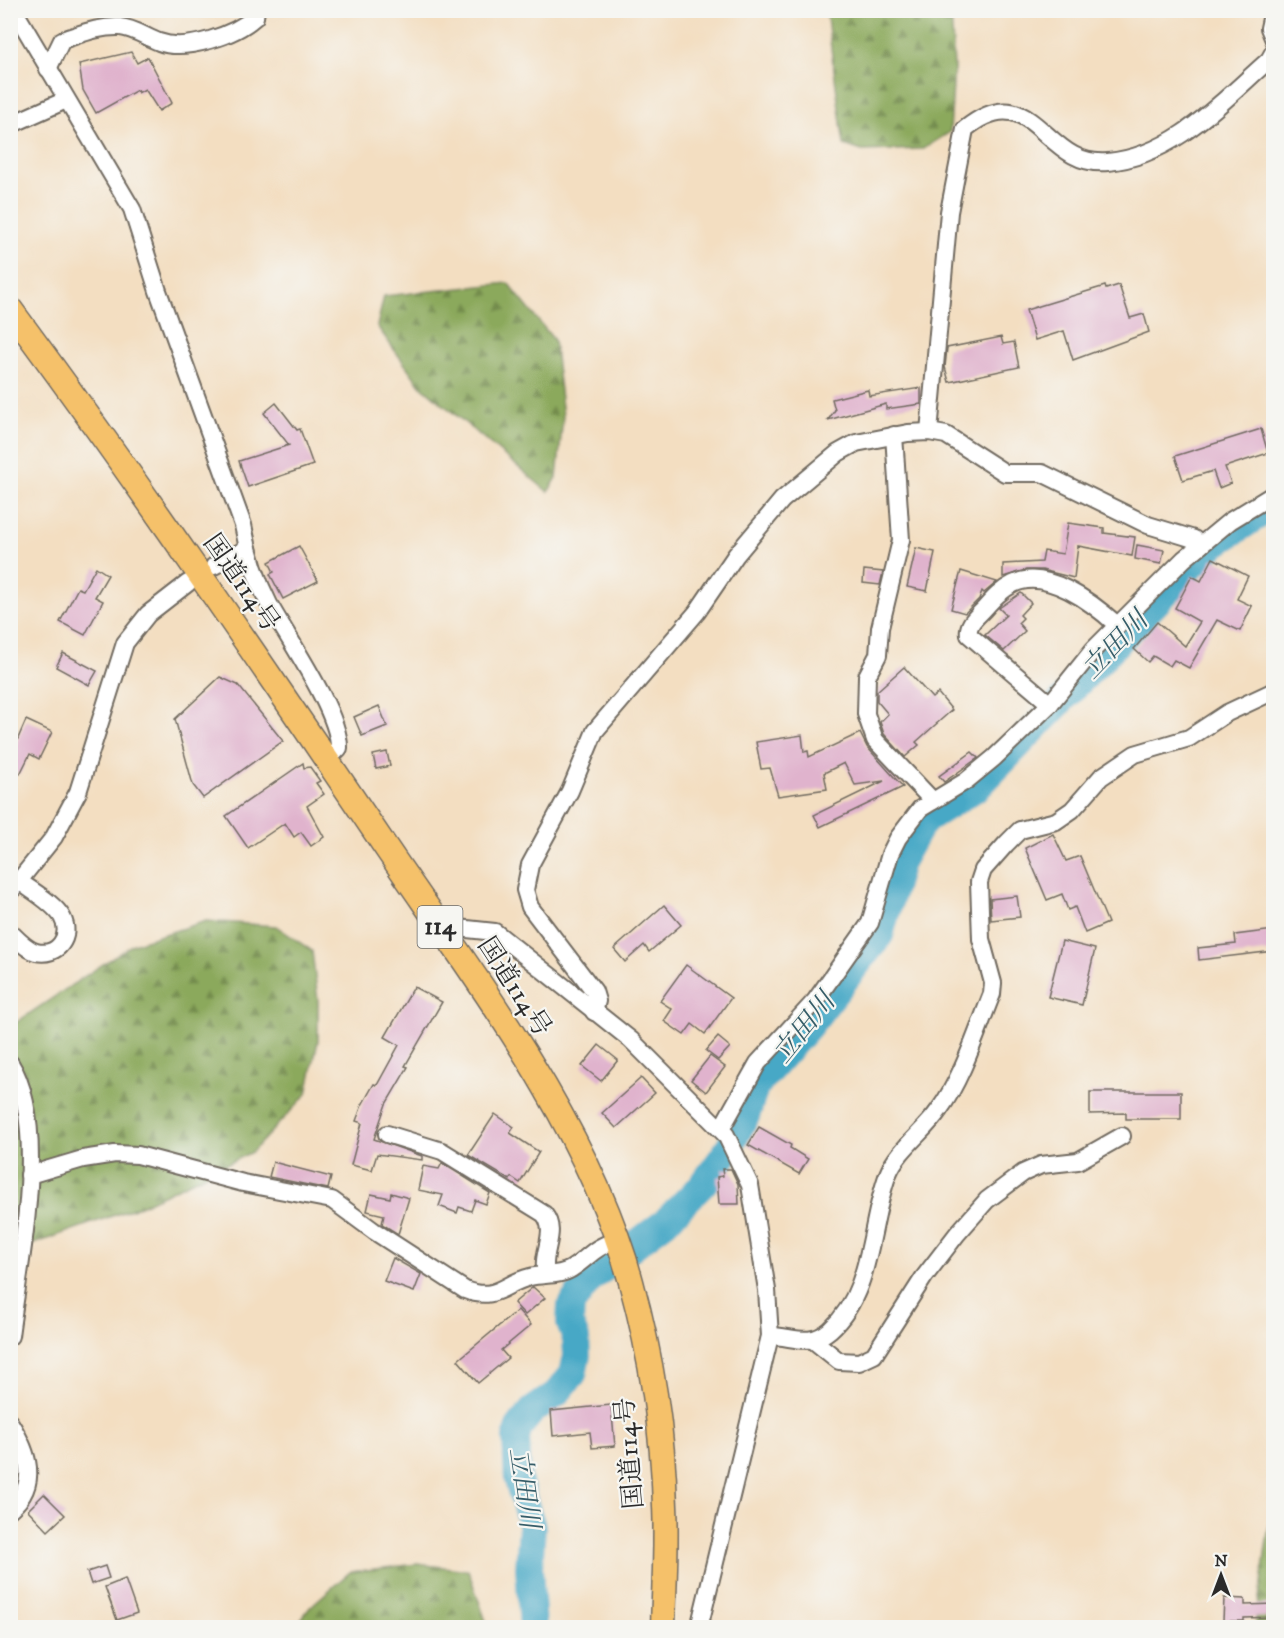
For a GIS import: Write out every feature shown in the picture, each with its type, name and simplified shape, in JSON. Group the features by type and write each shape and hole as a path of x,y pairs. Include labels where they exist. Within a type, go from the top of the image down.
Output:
{"highway":[{"name":"国道114号","path":"10,309 204,579 327,760 520,1048 578,1148 617,1240 631,1282 651,1371 661,1444 666,1508 663,1628"}],"street":[{"path":"14,10 132,208 158,291 236,503 248,548 268,602 318,687 336,730 339,748 327,760"},
{"path":"48,69 62,40 75,36 108,27 123,27 167,45 188,44 233,33 255,17 256,10"},
{"path":"1273,10 1269,28 1274,40"},
{"path":"929,432 949,212 965,129 984,114 996,111 1023,114 1065,152 1078,159 1109,162 1136,156 1179,137 1269,60 1274,51"},
{"path":"10,125 66,100"},
{"path":"594,1012 597,1001 594,991 530,907 525,890 530,865 570,791 595,731 697,612 736,555 782,500 838,453 855,443 894,435 929,432 946,435 1005,473 1042,473 1148,525 1194,539 1200,546"},
{"path":"894,435 901,540 880,628 878,655 867,676 866,714 875,740 897,765 923,787 933,801"},
{"path":"721,1129 758,1063 815,1001 870,923 890,854 898,838 920,809 966,781 1050,704 1094,649 1200,546 1230,521 1274,494"},
{"path":"214,566 248,548"},
{"path":"1050,704 969,635 969,624 998,594 1012,584 1036,581 1067,589 1088,600 1117,625"},
{"path":"10,932 29,949 37,952 55,950 66,935 65,923 59,912 15,887 54,837 78,792 125,643 137,624 188,583"},
{"path":"813,1340 831,1330 854,1297 861,1281 875,1218 890,1171 948,1096 992,994 993,983 981,939 979,882 984,870 1020,830 1056,821 1072,810 1101,777 1135,754 1189,738 1234,709 1274,692"},
{"path":"439,926 495,932 631,1040 721,1129 740,1159 750,1185 765,1279 770,1336 699,1628"},
{"path":"10,1063 21,1080 29,1113 31,1144 10,1336"},
{"path":"387,1134 442,1151 544,1214 550,1221 551,1229 543,1259 546,1274"},
{"path":"770,1336 813,1340 839,1361 859,1362 874,1355 924,1277 987,1200 1023,1173 1041,1165 1078,1161 1122,1136"},
{"path":"29,1175 83,1159 115,1154 148,1156 243,1183 332,1200 384,1238 471,1292 499,1292 522,1279 568,1271 597,1246 617,1240"},
{"path":"10,1423 25,1450 29,1476 24,1494 10,1509"}],"green space":[{"path":"826,11 951,11 954,68 950,132 923,149 862,151 844,145"},
{"path":"508,283 554,340 563,416 557,478 548,492 420,385 377,326 384,296"},
{"path":"206,921 276,926 312,951 318,1001 318,1041 307,1094 252,1152 140,1206 11,1252 11,1026 133,944"},
{"path":"1273,1496 1273,1627 1255,1627"},
{"path":"417,1564 468,1570 488,1627 295,1627 311,1606 350,1572"}],"building":[{"path":"131,52 137,63 148,57 172,103 159,111 145,89 138,93 137,90 96,113 83,90 79,64"},
{"path":"1119,285 1130,318 1144,314 1149,332 1073,360 1064,331 1035,340 1026,310 1105,286 1106,289"},
{"path":"1001,337 1003,344 1014,342 1019,367 949,382 945,367 947,348"},
{"path":"921,388 921,404 886,409 886,404 828,420 835,410 832,399 868,390 869,396"},
{"path":"276,403 297,430 300,429 313,465 248,487 239,461 289,445 264,413"},
{"path":"1261,429 1268,453 1225,467 1231,483 1219,488 1213,471 1183,480 1175,456"},
{"path":"1068,523 1104,528 1104,533 1135,537 1132,556 1078,546 1074,578 1042,570 1026,570 1003,577 1003,564 1042,562 1044,551 1063,554"},
{"path":"1137,545 1164,550 1161,564 1135,559"},
{"path":"299,546 318,581 283,599 270,574 274,572 269,562"},
{"path":"916,548 935,552 927,591 907,587"},
{"path":"1213,558 1248,576 1237,599 1252,606 1240,631 1217,620 1189,668 1174,660 1170,666 1153,656 1148,662 1134,649 1157,622 1185,646 1200,622 1175,608 1192,576 1201,581"},
{"path":"96,567 108,575 95,597 103,601 85,635 60,622 78,588 83,590"},
{"path":"864,570 883,572 880,585 863,583"},
{"path":"961,571 997,582 984,593 982,591 979,599 965,613 951,609"},
{"path":"1021,593 1031,603 1020,615 1023,618 1018,623 1025,631 1004,651 985,635 1006,615 999,608"},
{"path":"63,653 97,671 89,685 56,667"},
{"path":"904,667 932,698 938,693 952,710 916,742 919,745 905,757 884,734 880,722 888,714 877,701 877,691"},
{"path":"220,677 238,685 283,741 203,798 193,785 175,719"},
{"path":"379,706 387,726 362,736 354,717"},
{"path":"26,720 52,732 39,759 30,754 20,774 10,769 10,757"},
{"path":"860,733 867,747 903,787 820,827 814,815 884,781 855,785 844,763 824,773 827,789 778,796 770,768 761,769 756,742 802,735 804,752 808,751 809,757"},
{"path":"387,752 390,766 376,769 373,755"},
{"path":"972,752 978,758 944,782 939,776"},
{"path":"303,763 304,768 310,767 320,781 316,783 324,794 307,806 324,837 311,846 301,832 294,837 285,823 248,848 226,816"},
{"path":"1053,834 1066,861 1080,856 1108,923 1085,933 1075,907 1068,910 1062,894 1047,900 1025,848"},
{"path":"1017,896 1020,917 991,920 990,899"},
{"path":"664,905 681,925 649,952 644,945 625,962 614,949"},
{"path":"1274,930 1274,951 1199,960 1198,948 1236,944 1235,935"},
{"path":"1062,941 1095,949 1082,1005 1048,997"},
{"path":"686,965 731,998 705,1034 692,1024 684,1035 664,1021 672,1009 660,1001"},
{"path":"414,987 442,1002 386,1104 374,1139 422,1156 422,1160 377,1154 372,1170 351,1165 362,1123 356,1121 362,1105 374,1084 377,1085 399,1045 385,1037"},
{"path":"718,1037 730,1047 718,1060 706,1051"},
{"path":"599,1045 618,1060 601,1081 582,1066"},
{"path":"710,1056 725,1067 706,1092 691,1080"},
{"path":"641,1078 655,1093 616,1128 602,1113"},
{"path":"1090,1092 1181,1092 1181,1119 1126,1119 1126,1113 1090,1114"},
{"path":"495,1114 514,1127 510,1133 539,1152 520,1183 511,1177 510,1180 468,1155"},
{"path":"759,1127 791,1145 790,1148 808,1159 799,1174 748,1145"},
{"path":"273,1162 331,1177 328,1189 269,1177"},
{"path":"442,1163 490,1193 486,1204 475,1200 471,1211 459,1207 457,1213 439,1206 443,1195 418,1190 423,1166 439,1169"},
{"path":"722,1169 731,1169 738,1184 739,1204 719,1204 717,1177 723,1176"},
{"path":"391,1193 409,1198 398,1234 382,1224 384,1215 367,1211 371,1194 390,1198"},
{"path":"393,1258 421,1274 414,1292 384,1281"},
{"path":"533,1287 545,1298 525,1315 514,1303"},
{"path":"518,1310 531,1325 501,1350 508,1358 478,1383 458,1360"},
{"path":"611,1405 615,1446 592,1448 590,1432 553,1436 551,1411"},
{"path":"44,1494 65,1515 48,1531 28,1510"},
{"path":"105,1566 109,1578 91,1584 87,1572"},
{"path":"125,1579 137,1613 117,1620 105,1587"},
{"path":"1224,1598 1245,1599 1245,1605 1274,1604 1274,1617 1223,1621"}],"waterway":[{"name":"立田川","path":"533,1628 529,1568 532,1527 518,1480 516,1438 519,1427 533,1410 556,1394 573,1374 577,1355 576,1339 570,1323 571,1305 591,1278 665,1222 703,1184 725,1154 746,1116 755,1087 809,1026 880,935 900,862 919,828 927,819 978,787 1209,548 1274,505"}]}
